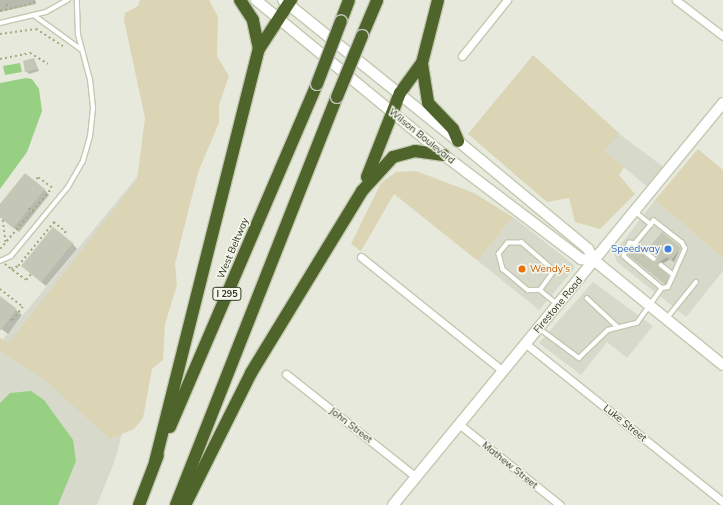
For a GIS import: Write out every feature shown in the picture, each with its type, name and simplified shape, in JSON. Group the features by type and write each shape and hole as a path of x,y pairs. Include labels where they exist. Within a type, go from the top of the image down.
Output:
{"highway":[{"path":"240,0 253,20 259,49"},
{"name":"West Beltway","path":"139,505 155,462 316,84 349,0"},
{"name":"I 295","path":"176,505 337,97 377,0"},
{"path":"362,192 400,93 422,63 438,0"},
{"path":"155,462 259,49 280,19 288,2"},
{"path":"422,63 428,103 453,129 458,141"},
{"path":"185,505 251,373 362,192 393,157 415,151 444,155"}],"main road":[{"name":"Wilson Boulevard","path":"256,0 444,155 581,259 595,261"},
{"name":"Wilson Boulevard","path":"288,2 588,249 595,261 723,365"},
{"name":"Firestone Road","path":"393,505 595,261 723,103"}],"street":[{"path":"462,56 507,0"},
{"path":"676,0 723,36"},
{"path":"361,257 503,371"},
{"name":"Luke Street","path":"526,344 723,502"},
{"name":"John Street","path":"286,374 416,477"},
{"name":"Mathew Street","path":"459,424 560,505"}],"lane":[{"path":"0,23 35,16 68,0"},
{"path":"2,260 11,256 68,187 83,161 93,108 76,19 77,0"},
{"path":"35,16 62,32 81,49"},
{"path":"635,212 651,225"},
{"path":"539,328 579,358 608,330 637,323 662,288 668,287 685,248 682,243 654,220 636,246"},
{"path":"540,290 554,271 522,242 508,243 499,254 503,269 528,290 540,290 558,305"},
{"path":"651,258 630,243 625,248 628,257 659,282 662,288"},
{"path":"661,265 674,275"},
{"path":"666,319 696,282"},
{"path":"587,298 618,327"}],"path":[{"path":"0,12 34,3 34,0"},
{"path":"7,4 8,10"},
{"path":"0,34 36,28 65,47"},
{"path":"0,59 30,53 48,64"},
{"path":"31,274 26,280 11,269 2,260 1,249 6,245 52,188 38,178 35,181"},
{"path":"28,208 33,212"},
{"path":"3,220 6,245"},
{"path":"11,269 36,245 54,222 66,232 63,235"},
{"path":"0,289 23,307 12,321 9,319"}],"shaded area":[{"path":"140,0 209,0 218,17 217,56 229,76 219,105 219,123 199,170 175,264 177,285 165,324 163,360 152,369 143,418 134,429 110,439 45,380 0,351 0,338 9,343 137,180 145,118 124,20 125,13 138,6"},
{"path":"533,55 619,133 604,151 624,167 619,175 635,194 600,229 575,222 569,198 547,202 468,134"},
{"path":"20,63 22,72 5,75 3,66"},
{"path":"26,78 32,79 39,89 42,111 27,152 0,189 0,83"},
{"path":"213,85 115,460 97,505 0,505 0,343"},
{"path":"618,133 665,168 649,188 604,151"},
{"path":"698,149 723,170 723,258 655,200"},
{"path":"416,171 474,193 513,217 478,261 394,194 361,251 351,244 381,183 396,172"},
{"path":"655,200 723,258 723,271 686,317 617,262 614,253"},
{"path":"513,217 573,264 574,269 539,310 478,261"},
{"path":"593,282 653,326 627,358 607,342 581,375 539,343"},
{"path":"31,391 44,400 73,440 76,461 58,505 0,505 0,403 10,393"}],"building":[{"path":"34,58 37,69 25,72 23,61"},
{"path":"25,173 45,189 13,228 0,217 0,204"},
{"path":"53,227 73,243 41,282 21,266"},
{"path":"662,232 681,248 671,260 667,257 658,263 670,276 665,284 628,255 634,247 656,262 660,251 651,245"},
{"path":"0,296 17,309 0,331"}],"place":[{"name":"Speedway","path":"668,249"},
{"name":"Wendy's","path":"522,269"}]}
